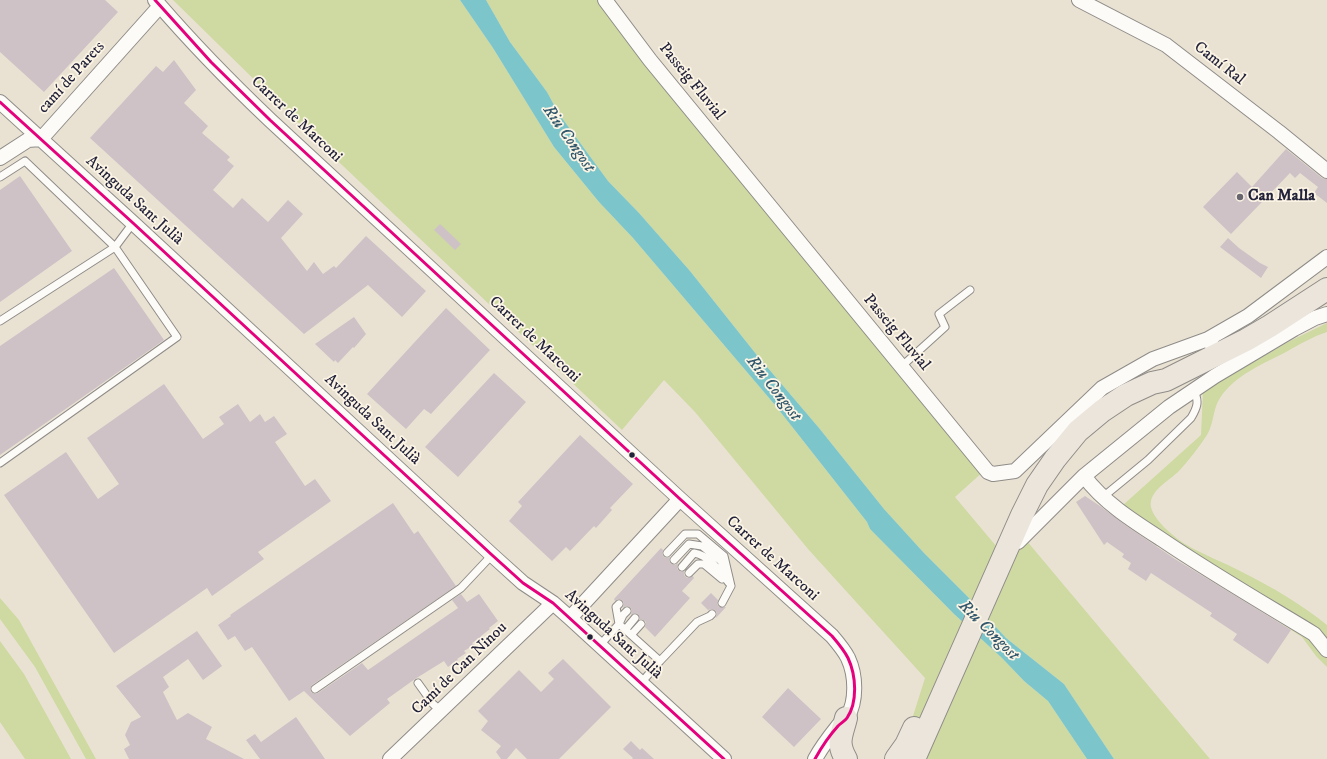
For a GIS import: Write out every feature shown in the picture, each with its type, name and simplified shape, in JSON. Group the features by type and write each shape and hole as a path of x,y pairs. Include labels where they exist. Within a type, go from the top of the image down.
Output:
{"highway":[{"path":"905,756 932,717 1022,515 1037,485 1055,459 1078,431 1102,411 1126,395 1152,383 1166,380 1201,363 1284,317 1303,312 1322,288 1327,273"},
{"path":"1152,383 1162,374 1211,343 1243,331 1322,288"},
{"path":"923,759 932,717"},
{"path":"846,718 840,737 840,745 846,759"}],"street":[{"name":"Passeig Fluvial","path":"605,0 655,66 988,472 993,474 1015,471 1102,388 1153,360 1211,343"},
{"name":"Camí Ral","path":"1079,0 1166,45 1327,171"},
{"name":"camí de Parets","path":"0,158 28,140 41,138 157,3"},
{"name":"Carrer de Marconi","path":"157,3 230,81 270,120 680,499 832,636 848,658 852,668 854,681 852,700 846,718"},
{"name":"Avinguda Sant Julià","path":"0,102 41,138 492,555 523,583 553,603 724,759"},
{"path":"1211,343 1327,257"},
{"path":"1018,542 1084,476 1169,407 1193,390 1294,328 1327,314"},
{"path":"1084,476 1094,489 1103,497 1140,525 1190,559 1314,634 1327,650"},
{"path":"570,618 680,499"},
{"name":"Camí de Can Ninou","path":"390,759 553,603"},
{"path":"815,759 846,718"}],"lane":[{"path":"0,177 24,162 115,247 177,337 0,463"},
{"path":"0,320 115,247 133,223"},
{"path":"902,366 945,327 939,314 970,290"},
{"path":"1103,497 1148,460 1190,418 1196,410 1198,403 1197,397 1193,390"},
{"path":"667,553 685,534 698,534 724,556 731,586 722,604"},
{"path":"674,560 689,544 702,546 721,561 731,586"},
{"path":"682,567 694,553 702,554 716,566 731,586"},
{"path":"315,689 461,588 492,555"},
{"path":"689,573 698,564 704,564 731,586"},
{"path":"619,604 616,607 619,624 660,661"},
{"path":"600,645 619,624 623,615 627,611"},
{"path":"641,683 697,622 712,614"},
{"path":"625,630 635,618"},
{"path":"631,635 642,624"},
{"path":"418,683 433,704 440,710"}],"green space":[{"path":"173,0 460,0 493,48 554,147 599,202 633,238 775,405 867,522 870,529 954,614 1002,658 1024,681 1048,701 1087,759 895,759 913,716 925,678 808,549 695,412 664,380 622,430 323,147"},
{"path":"486,0 598,0 984,471 955,497 1007,559 1026,540 1210,759 1114,759 1064,684 1006,638 884,509 819,428 756,354 690,271 639,213 608,181 559,114 547,92 510,42"},
{"path":"1327,323 1327,332 1306,341 1250,371 1226,390 1218,402 1207,435 1179,471 1155,492 1151,501 1151,507 1153,513 1162,525 1185,544 1235,568 1275,590 1297,603 1327,625 1327,667 1316,656 1302,637 1113,514 1201,435 1203,391 1290,341"},
{"path":"0,598 19,620 96,759 86,759 35,667 0,619"},
{"path":"0,641 24,674 71,759 25,759 0,722"}],"water":[{"name":"Riu Congost","path":"460,0 486,0 510,42 547,92 559,114 608,181 639,213 690,271 756,354 819,428 884,509 1006,638 1064,684 1114,759 1087,759 1048,701 1024,681 1002,658 954,614 870,529 867,522 775,405 633,238 599,202 554,147 493,48"}],"building":[{"path":"0,0 105,0 118,12 44,92 0,52"},
{"path":"174,60 196,90 184,103 208,126 202,133 230,157 227,160 234,166 213,190 233,208 242,198 268,222 288,200 303,214 281,238 307,271 314,262 323,274 334,266 336,268 366,236 426,291 402,317 368,285 304,334 90,138 156,66 163,72"},
{"name":"Can Malla","path":"1286,149 1322,178 1327,179 1327,203 1314,193 1318,187 1300,173 1295,178 1290,173 1231,234 1203,207 1237,172 1252,187"},
{"path":"20,176 72,251 0,302 0,190"},
{"path":"440,224 461,244 455,250 434,230"},
{"path":"1228,238 1239,248 1268,267 1261,278 1220,247"},
{"path":"114,268 164,340 0,455 0,346"},
{"path":"446,308 490,350 431,414 424,409 406,429 367,394"},
{"path":"354,317 366,334 338,363 335,360 334,362 315,344"},
{"path":"494,373 526,402 458,477 425,447"},
{"path":"164,384 203,439 224,424 219,417 238,404 250,422 260,414 265,422 274,416 287,434 275,442 305,486 315,479 331,501 258,552 264,559 212,596 207,588 114,653 4,495 66,452 98,499 119,484 87,438"},
{"path":"580,435 633,484 610,508 612,510 596,528 594,526 570,551 566,547 552,561 509,521 522,506 518,502"},
{"path":"1085,496 1175,559 1291,630 1268,664 1233,640 1237,634 1210,616 1212,613 1151,573 1146,581 1128,569 1131,563 1122,557 1124,554 1107,542 1104,545 1076,502"},
{"path":"393,503 414,534 418,531 456,586 312,685 310,689 311,692 315,694 318,693 362,663 368,670 458,608 452,600 461,594 467,602 479,594 498,621 481,636 482,637 472,643 474,645 464,651 466,653 457,659 458,660 448,667 444,661 387,699 390,703 350,736 304,691 289,701 252,647 245,651 235,636 228,640 218,625 231,616 230,615"},
{"path":"661,548 663,550 662,554 664,557 670,557 669,561 671,564 675,565 678,563 678,570 681,572 684,571 684,575 687,578 693,576 694,578 682,591 690,598 655,637 645,627 646,622 640,619 638,614 635,613 631,615 632,610 630,607 626,606 623,608 624,603 622,600 618,599 615,601 614,599"},
{"path":"711,593 718,600 717,604 719,607 726,607 716,618 717,613 715,610 708,610 701,603"},
{"path":"197,631 222,666 203,680 188,659 163,677 169,687 163,692 177,720 188,713 212,727 206,739 244,759 129,759 124,749 130,745 125,735 131,722 141,717 116,686"},
{"path":"563,659 611,707 559,759 527,759 516,748 507,759 501,759 496,752 501,746 481,730 488,721 478,711 519,670 541,692 554,679 548,673"},
{"path":"788,688 821,719 794,747 762,717"},
{"path":"296,717 325,759 260,759 246,740 255,734 261,742"},
{"path":"631,741 640,750 642,748 654,759 632,759 633,758 623,749"}],"transit line":[{"path":"155,0 211,62 270,120 839,644 845,652 853,672 855,688 853,704 851,712 847,718 831,734 815,759"},
{"path":"0,102 492,555 523,583 553,603 724,759"}],"place":[{"name":"Can Malla","path":"1240,197"}]}
